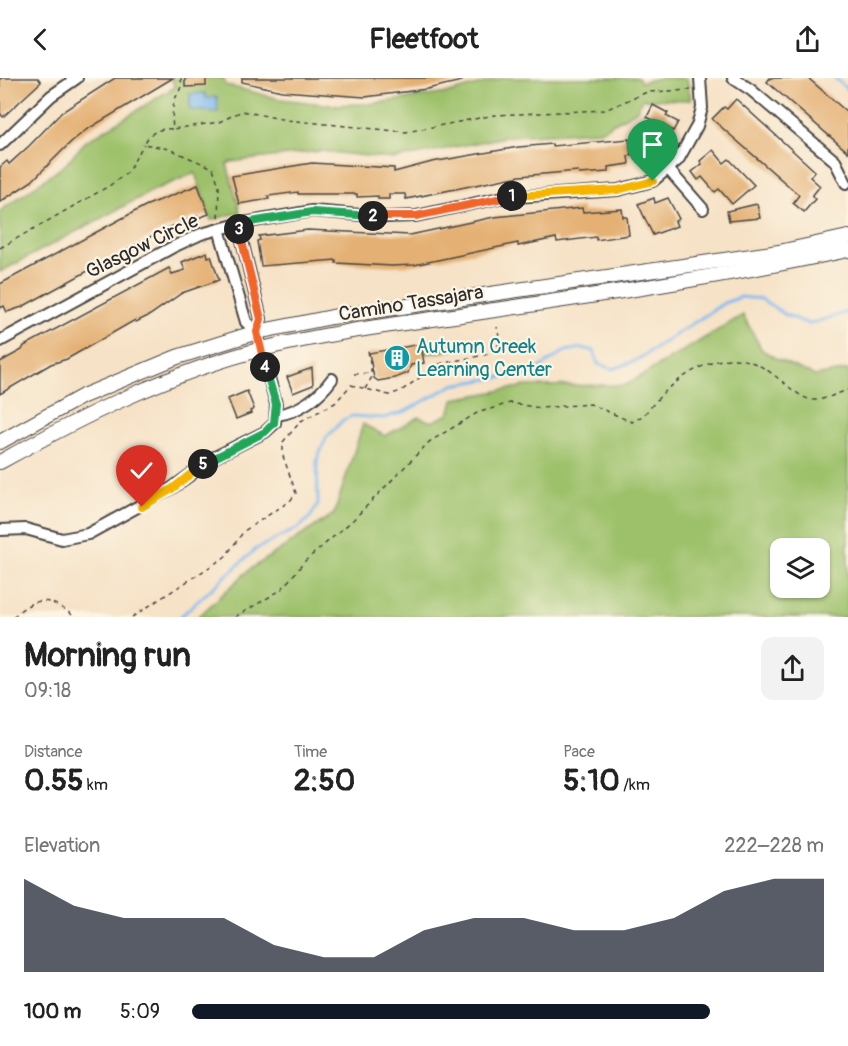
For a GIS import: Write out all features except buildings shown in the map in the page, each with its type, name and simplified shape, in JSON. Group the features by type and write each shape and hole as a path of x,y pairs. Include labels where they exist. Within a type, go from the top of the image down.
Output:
{"main road":[{"name":"Camino Tassajara","path":"0,442 83,396 177,357 257,332 332,317 778,252 848,237"},
{"name":"Camino Tassajara","path":"0,462 66,425 164,380 261,349 347,332 717,275 848,250"}],"street":[{"path":"0,145 51,96 77,78"},
{"path":"733,78 751,90 835,161 846,183"},
{"name":"Glasgow Circle","path":"0,341 171,248 238,224 312,212 386,217 416,216 499,198 618,190 653,181 669,171 686,149 698,126 702,108 702,81"},
{"path":"669,171 703,209"},
{"path":"0,530 26,529 62,538 88,534 172,489 215,456 265,432 274,423 277,415 257,332 261,319 238,224"},
{"path":"219,229 246,322 257,332"},
{"path":"277,415 288,414 323,392 332,378"}],"path":[{"path":"173,129 174,101 183,88 182,78"},
{"path":"0,248 127,173 149,134 162,128 173,129 219,122 242,111 286,120 406,132 495,115 605,110 647,92 702,81"},
{"path":"144,144 169,149 213,168 219,186 217,209 219,229"},
{"path":"132,617 147,605 173,593 205,572 225,557 244,531 290,501 296,493 283,456 284,442 301,421 335,403 351,385 389,395 402,391 439,364 489,354 497,348 500,341 497,327"},
{"path":"364,390 372,379 368,350"},
{"path":"235,617 281,590 304,561 353,520 429,442 477,413 510,403 540,408 590,404 632,422 643,417 670,388 694,370 712,363 734,359 748,360 764,367 808,398 817,400 848,390"},
{"path":"354,374 372,372"},
{"path":"13,617 24,606 41,600 55,603 75,617"}],"green space":[{"path":"171,78 224,78 225,85 280,99 332,105 369,104 449,93 503,78 638,78 641,82 659,78 687,78 691,100 643,99 636,111 600,131 510,136 395,159 320,151 231,162 227,164 240,212 211,220 195,173 154,190 0,272 0,211 65,165 85,142 175,87"},
{"path":"743,315 762,350 777,359 815,376 848,370 848,617 198,617 249,570 334,514 363,424 385,436 419,417 432,422 449,414 454,399 526,386 626,385"},
{"path":"450,338 452,350 425,354 423,342"}],"water":[{"path":"205,93 206,98 217,97 218,112 190,110 190,94"}],"waterway":[{"path":"835,78 848,90"},
{"path":"180,617 256,549 300,527 311,516 318,504 317,460 326,438 343,420 352,416 384,418 404,412 453,385 507,376 529,375 565,351 583,348 594,351 598,364 613,369 637,360 724,303 741,297 761,299 786,315 809,324 848,312"}],"place":[{"name":"Autumn Creek Learning Center","path":"397,358"}],"route":[{"path":"142,507 172,489 215,456 265,432 274,423 277,415 257,332 261,319 238,224 273,216 312,212 356,213 400,218 499,198 541,193 618,190 653,181"}]}
